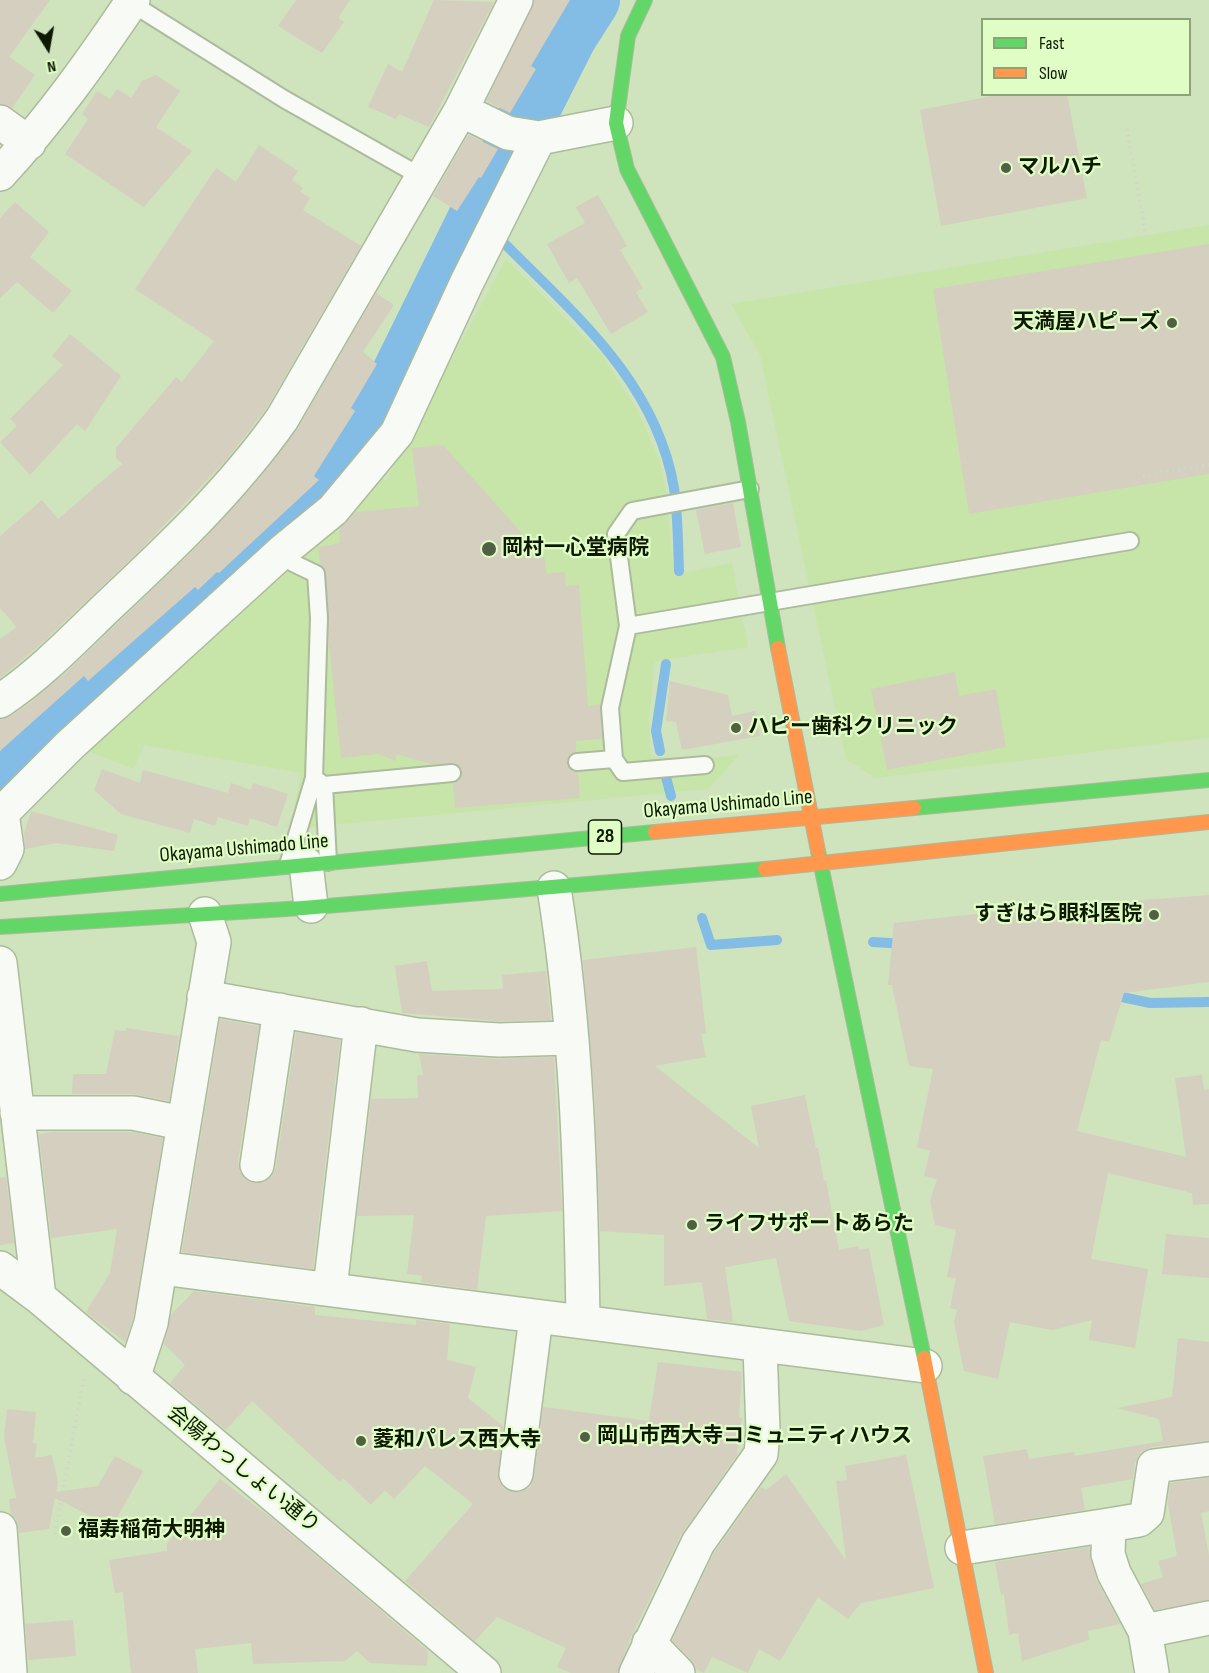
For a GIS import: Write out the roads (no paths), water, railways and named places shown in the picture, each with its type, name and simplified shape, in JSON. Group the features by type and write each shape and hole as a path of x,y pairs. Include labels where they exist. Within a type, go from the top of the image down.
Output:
{"main road":[{"path":"645,0 628,36 616,123 627,169 723,357 738,422 810,819 926,1366 986,1673"},
{"name":"Okayama Ushimado Line","path":"1,881 308,863 810,819 1209,780"},
{"name":"28","path":"0,927 102,922 554,888 819,864 1209,822"},
{"path":"22,939 102,922"}],"street":[{"path":"0,701 52,659 183,537 256,456 282,419 420,176 461,110 516,0"},
{"path":"0,174 29,143 132,2"},
{"path":"461,110 526,136 616,123"},
{"path":"0,122 29,143"},
{"path":"1,881 7,849 2,813 70,745 284,549 333,510 397,433 467,282 526,136"},
{"path":"308,863 311,906"},
{"path":"554,888 570,1038 579,1166 583,1322"},
{"path":"133,1378 151,1323 182,1124 214,942 205,914"},
{"path":"0,963 39,1296"},
{"path":"204,997 417,1035 499,1040 570,1038"},
{"path":"257,1165 280,1010"},
{"path":"330,1288 361,1024"},
{"path":"17,1113 133,1113 182,1124"},
{"name":"会陽わっしょい通り","path":"0,1268 39,1296 133,1378 484,1673"},
{"path":"161,1268 330,1288 760,1347 926,1366"},
{"path":"516,1474 536,1317"},
{"path":"636,1673 698,1543 761,1454 764,1431 760,1347"},
{"path":"962,1548 1139,1520 1148,1513 1154,1466 1209,1459"},
{"path":"1109,1525 1108,1554 1114,1573 1145,1631 1152,1673"},
{"path":"0,1529 4,1631 10,1673"},
{"path":"1145,1631 1209,1618"},
{"path":"650,1643 678,1673"}],"lane":[{"path":"132,2 284,99 420,176"},
{"path":"705,765 623,772 614,759 610,708 628,626 616,534 633,511 750,489"},
{"path":"628,626 1130,541"},
{"path":"284,549 293,563 316,574 319,618 319,781 308,863"},
{"path":"577,762 614,759"},
{"path":"319,781 452,773"},
{"path":"308,863 319,781"}],"waterway":[{"path":"0,789 164,632 320,499 391,393 568,36 591,0"},
{"path":"501,240 583,322 608,351 650,414 664,450 674,488 679,571"},
{"path":"660,751 656,731 666,664"},
{"path":"666,777 671,796"},
{"path":"702,918 711,945 777,940"},
{"path":"873,942 906,944"},
{"path":"1108,994 1150,1003 1209,1002"}],"place":[{"name":"マルハチ","path":"1006,168"},
{"name":"天満屋ハピーズ","path":"1172,323"},
{"name":"岡村一心堂病院","path":"489,549"},
{"name":"ハピー歯科クリニック","path":"736,728"},
{"name":"すぎはら眼科医院","path":"1154,915"},
{"name":"ライフサポートあらた","path":"692,1225"},
{"name":"岡山市西大寺コミュニティハウス","path":"585,1437"},
{"name":"菱和パレス西大寺","path":"361,1441"},
{"name":"福寿稲荷大明神","path":"66,1531"}]}
